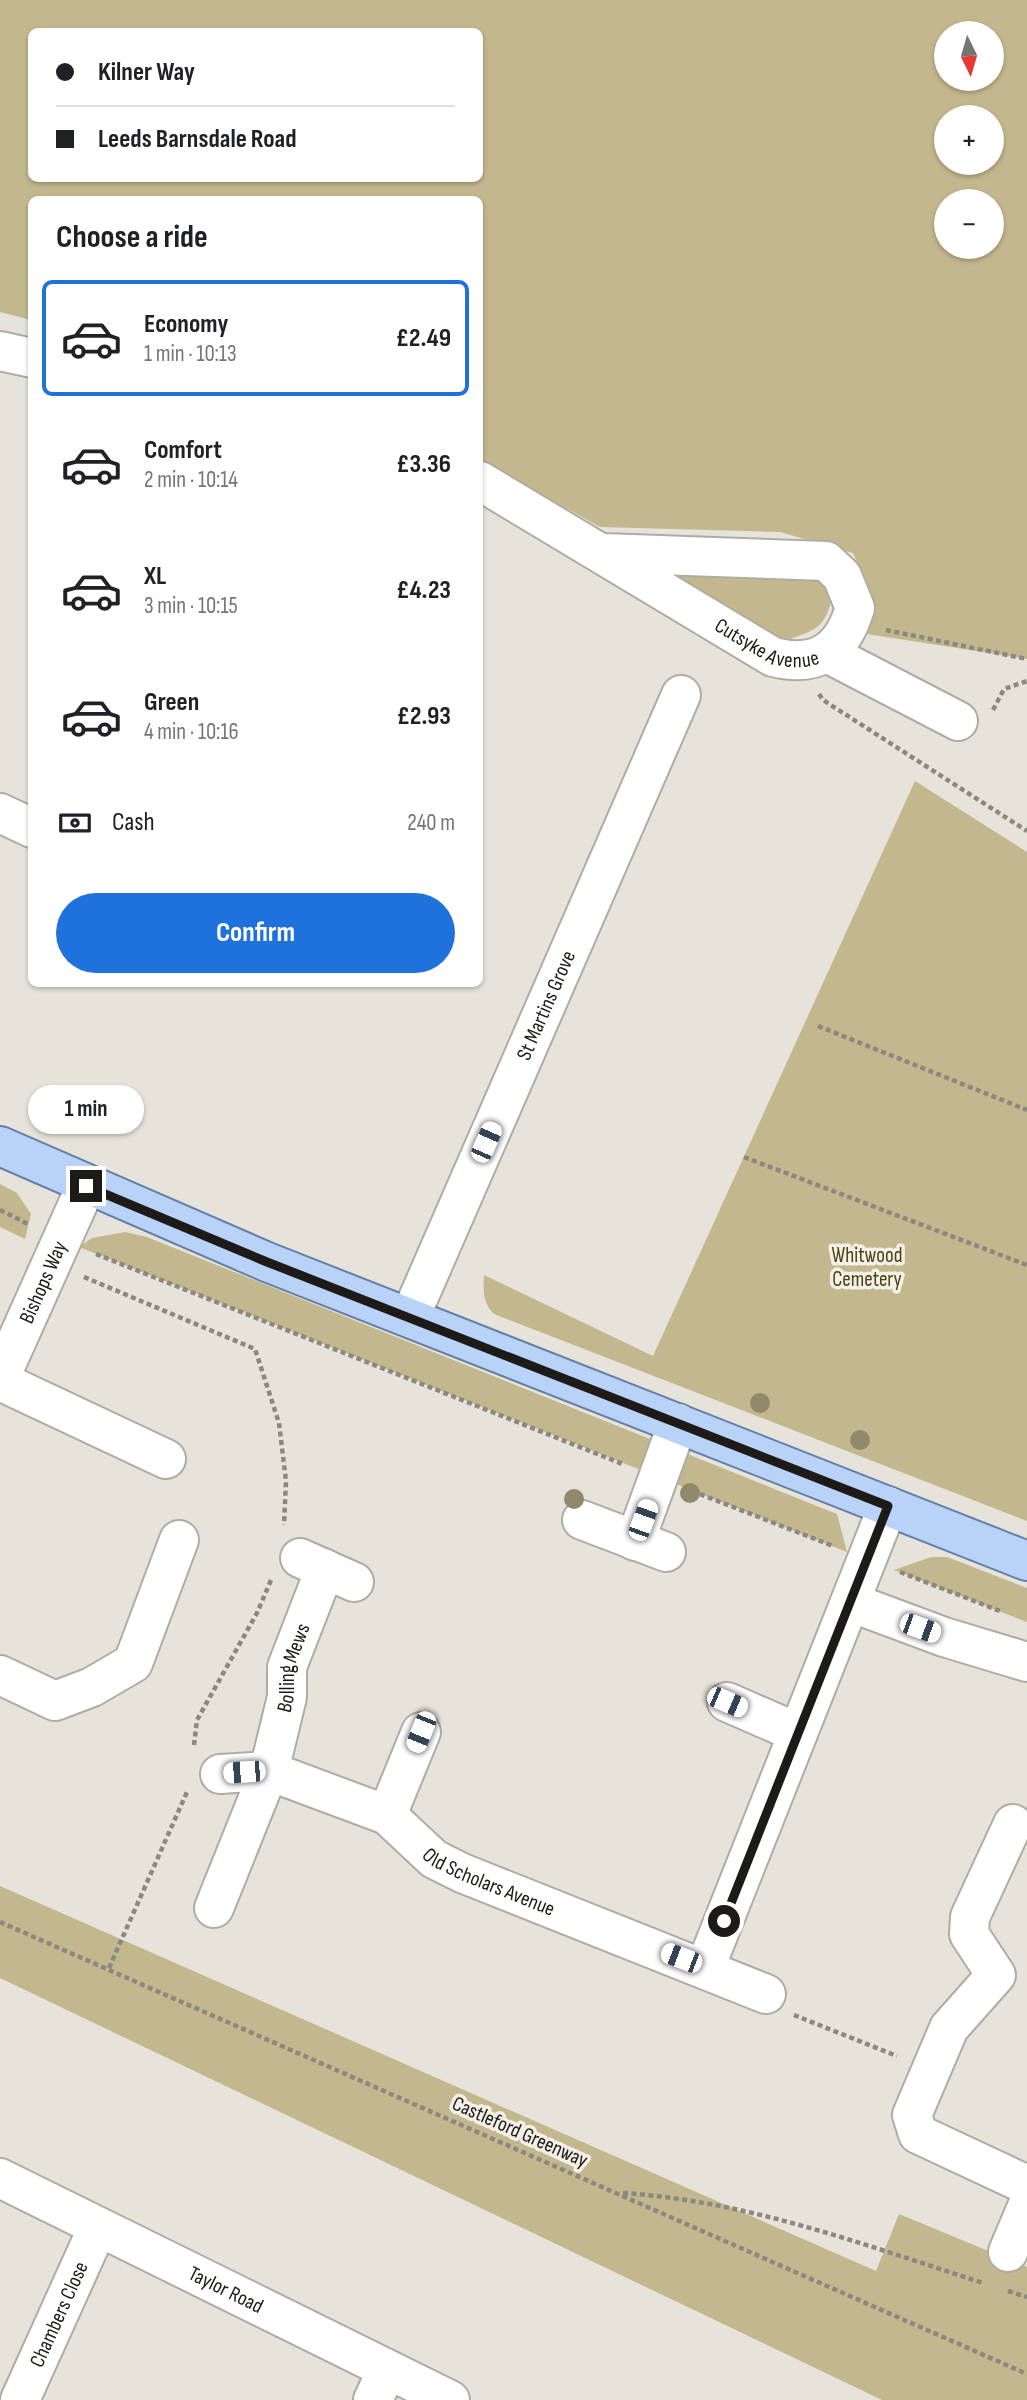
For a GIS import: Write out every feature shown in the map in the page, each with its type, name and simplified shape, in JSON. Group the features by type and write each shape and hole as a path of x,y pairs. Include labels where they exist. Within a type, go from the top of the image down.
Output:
{"main road":[{"path":"0,1146 86,1186 267,1262 1027,1561"}],"street":[{"path":"0,351 28,357"},
{"name":"Cutsyke Avenue","path":"483,483 773,657 811,658 842,639 855,608 842,576 825,561 604,553"},
{"path":"811,658 958,721"},
{"name":"St Martins Grove","path":"410,1317 681,695"},
{"path":"0,814 28,826"},
{"name":"Bishops Way","path":"0,1380 86,1186"},
{"path":"0,1380 166,1459"},
{"path":"582,1520 651,1546 658,1478 678,1423"},
{"path":"705,1968 888,1506"},
{"path":"0,1675 55,1701 92,1687 133,1662 179,1539"},
{"name":"Bolling Mews","path":"214,1908 269,1771 287,1698 287,1667 326,1570"},
{"path":"850,1602 944,1637 1027,1662"},
{"path":"727,1702 798,1733"},
{"path":"387,1815 421,1732"},
{"name":"Old Scholars Avenue","path":"220,1774 269,1771 387,1815 434,1859 462,1873 705,1968 776,2003"},
{"path":"1013,1824 970,1917 969,1934 1012,1981 949,2028 912,2115 918,2134 1027,2185"},
{"name":"Taylor Road","path":"0,2178 98,2227 380,2385 450,2400"},
{"path":"1008,2252 1027,2207"},
{"name":"Chambers Close","path":"20,2400 98,2227"}],"path":[{"path":"850,622 1027,659"},
{"path":"811,658 823,700 1027,831"},
{"path":"818,1026 1027,1110"},
{"path":"744,1157 1027,1265"},
{"path":"0,1210 62,1240 658,1478 1003,1612"},
{"name":"Castleford Greenway","path":"0,1922 1027,2374"},
{"path":"776,2003 933,2061"},
{"path":"619,2193 671,2196 782,2219 988,2285"},
{"path":"1001,2289 1027,2297"}],"green space":[{"path":"0,0 1027,0 1027,659 860,633 870,591 853,553 780,532 600,527 483,462 483,196 28,196 28,319 0,312"},
{"path":"666,569 807,572 821,581 831,601 820,624 809,632 784,641 685,584"},
{"name":"Whitwood Cemetery","path":"915,781 1027,852 1027,1521 494,1314 484,1296 484,1275 653,1356"},
{"path":"0,1184 17,1193 31,1214 25,1239 0,1227"},
{"path":"125,1232 147,1237 837,1514 847,1552 79,1247 92,1238"},
{"path":"931,1557 947,1557 1027,1588 1027,1622 894,1570"},
{"path":"0,1886 876,2271 899,2214 1027,2267 1027,2400 882,2400 0,1978"}],"route":[{"path":"86,1186 267,1262 888,1506 724,1921"}]}
